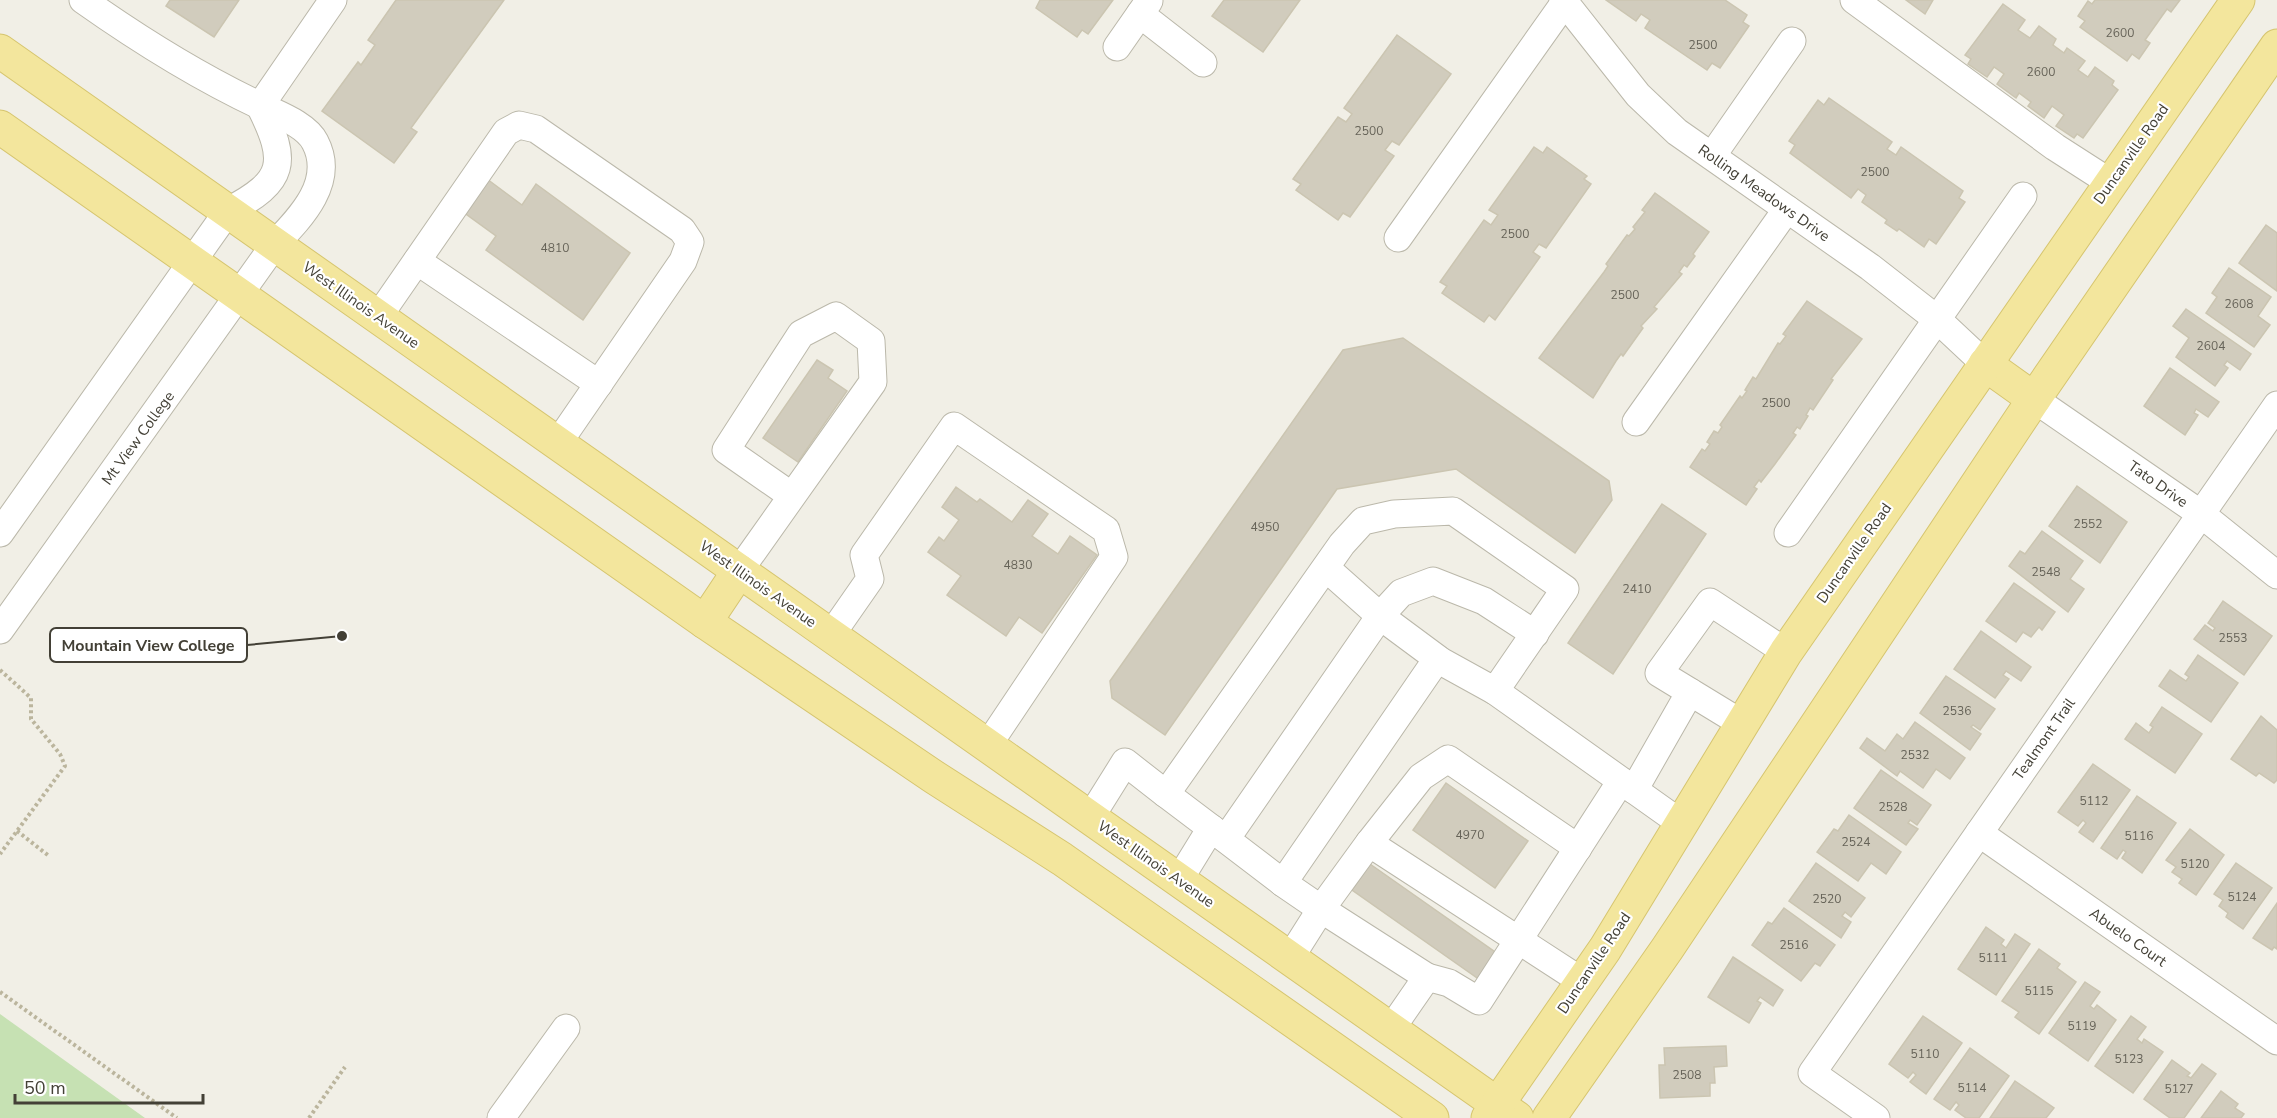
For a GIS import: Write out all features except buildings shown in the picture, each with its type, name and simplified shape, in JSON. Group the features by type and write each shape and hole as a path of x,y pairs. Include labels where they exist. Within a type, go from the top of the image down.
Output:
{"main road":[{"name":"Duncanville Road","path":"1501,1113 1639,896 1741,723 1786,652 2238,0"},
{"path":"1549,1118 1667,949 2034,399 2277,46"},
{"name":"West Illinois Avenue","path":"0,51 1391,1029 1501,1113"},
{"path":"0,127 705,622 934,777 1062,859 1432,1118"},
{"path":"1985,364 2034,399"},
{"path":"705,622 739,571"},
{"path":"1062,859 1090,818"}],"street":[{"name":"Mt View College","path":"0,630 275,244 307,207 318,187 321,164 315,141 292,121 260,106 136,37 83,0"},
{"path":"0,532 228,211 255,197 269,184 277,168 278,151 273,132 260,106 333,0"},
{"path":"1854,0 1987,94 2055,147 2111,183"},
{"path":"1398,238 1564,1"},
{"name":"Rolling Meadows Drive","path":"1564,1 1638,95 1677,132 1870,267 1938,320 1985,364"},
{"path":"1117,47 1145,7 1203,63"},
{"path":"1712,156 1792,41"},
{"path":"378,316 506,132 519,125 536,129 682,230 690,242 682,261 558,443"},
{"path":"1788,533 2023,196"},
{"path":"1636,422 1787,209"},
{"path":"417,261 599,384"},
{"path":"739,571 873,382 871,341 836,316 801,334 726,450 792,496"},
{"name":"Tato Drive","path":"2034,399 2201,514 2277,575"},
{"name":"Tealmont Trail","path":"1876,1118 1812,1073 2277,405"},
{"path":"831,635 870,579 864,555 954,426 1106,530 1114,557 988,745"},
{"path":"1166,794 1326,567 1363,521 1394,514 1453,511 1565,590 1495,691"},
{"path":"1326,567 1380,616 1438,659 1495,691 1682,824"},
{"path":"1179,880 1218,833 1380,616 1401,592 1433,580 1484,601 1534,634"},
{"path":"1741,723 1659,673 1710,602 1786,652"},
{"path":"1283,883 1438,659"},
{"path":"1090,818 1125,762 1283,883 1321,909 1427,977 1449,983 1479,1000 1578,848 1628,786 1690,692"},
{"path":"1290,958 1321,909 1421,777 1448,759 1578,848"},
{"name":"Abuelo Court","path":"1979,833 2277,1041"},
{"path":"1369,843 1583,982"},
{"path":"1391,1029 1427,977"},
{"path":"501,1118 566,1028"}],"path":[{"path":"0,670 31,698 31,719 60,754 65,766 0,854"},
{"path":"17,831 49,856"},
{"path":"0,992 177,1118"},
{"path":"309,1118 345,1067"}],"green space":[{"path":"0,1014 145,1118 0,1118"}],"place":[{"name":"Mountain View College","path":"342,636"}]}
